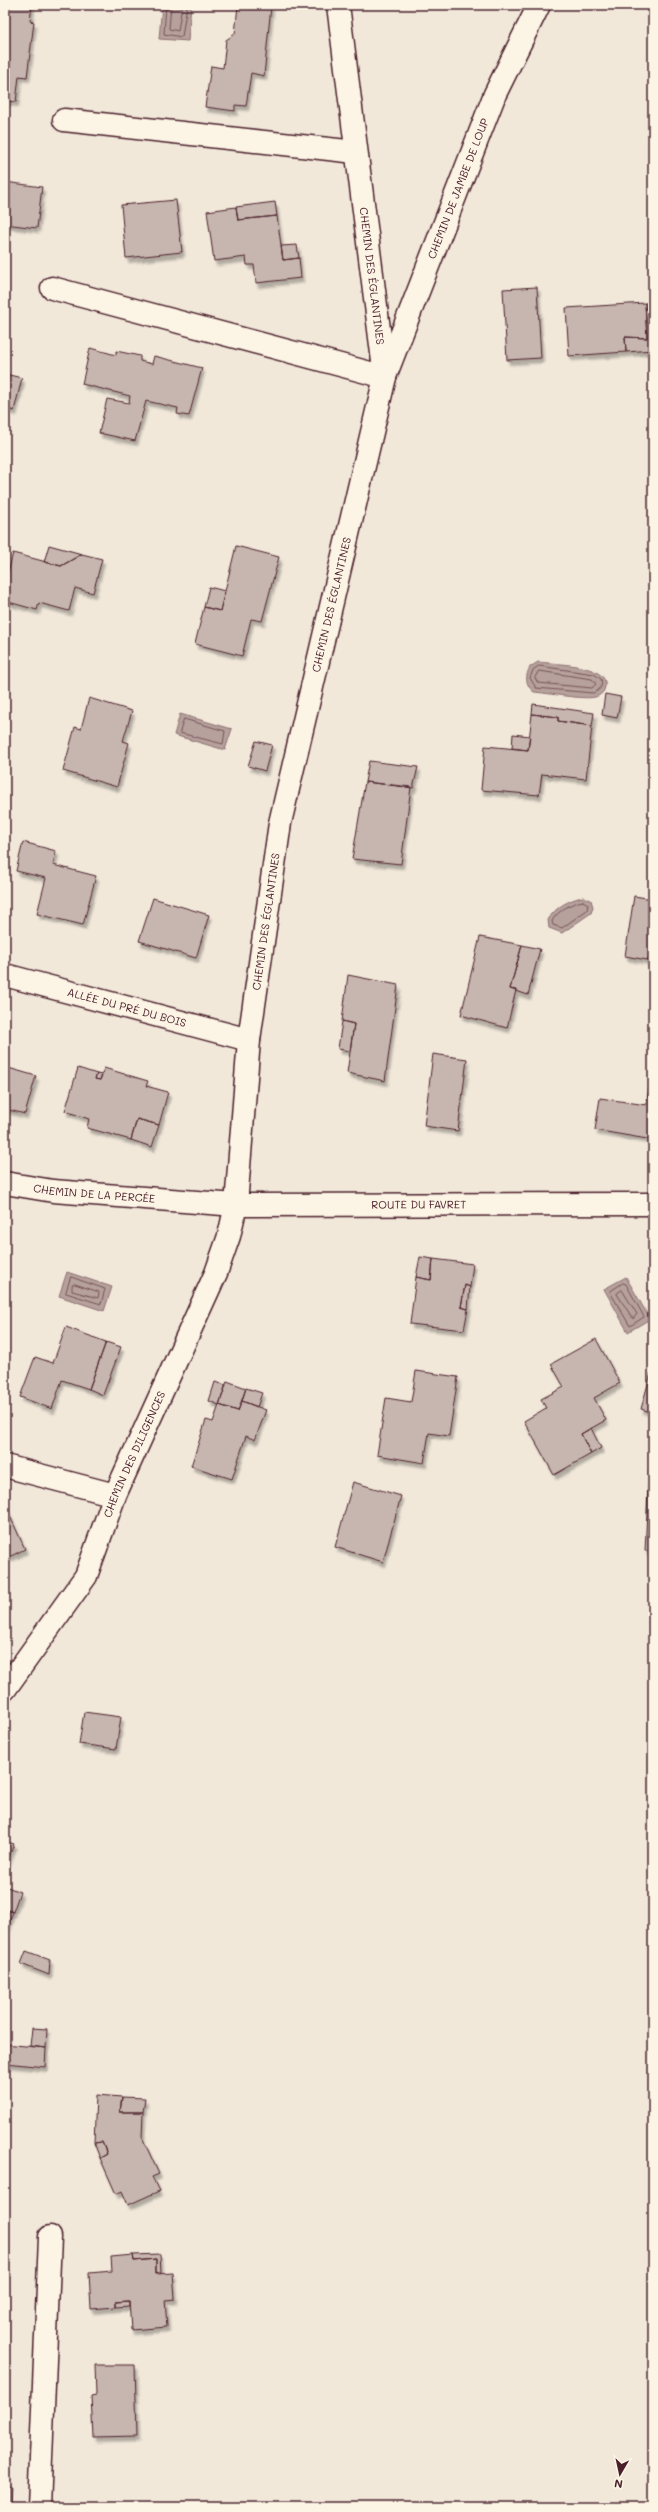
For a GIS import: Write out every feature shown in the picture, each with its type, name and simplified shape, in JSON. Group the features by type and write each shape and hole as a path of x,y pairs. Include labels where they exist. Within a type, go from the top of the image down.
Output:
{"street":[{"name":"CHEMIN DES ÉGLANTINES","path":"236,1205 249,1040 280,823 385,377 338,5"},
{"name":"CHEMIN DE JAMBE DE LOUP","path":"385,377 495,94 540,5"},
{"path":"64,120 356,152"},
{"path":"52,288 385,377"},
{"name":"ALLÉE DU PRÉ DU BOIS","path":"5,975 249,1040"},
{"name":"CHEMIN DE LA PERCÉE","path":"5,1183 53,1191 184,1201"},
{"name":"ROUTE DU FAVRET","path":"184,1201 236,1205 653,1204"},
{"name":"CHEMIN DES DILIGENCES","path":"5,1689 86,1576 115,1495 216,1273 229,1236 236,1205"},
{"path":"5,1466 115,1495"},
{"path":"39,2507 50,2237"}],"water":[{"path":"162,5 191,5 188,41 159,39"},
{"path":"538,662 569,665 592,670 601,675 605,681 604,690 598,696 590,698 534,692 527,683 527,674 530,667"},
{"path":"180,714 232,729 225,750 174,735"},
{"path":"583,897 591,900 593,907 591,913 562,933 549,928 548,920 558,908 568,902"},
{"path":"67,1272 112,1287 104,1311 59,1296"},
{"path":"626,1277 650,1319 628,1332 604,1289"},
{"path":"5,2485 11,2485 10,2507 5,2507"}],"building":[{"path":"5,5 32,5 30,21 34,22 27,77 19,76 16,102 5,101"},
{"path":"238,5 271,6 264,76 251,73 246,106 235,105 235,111 205,107 211,66 223,68 226,40 235,34"},
{"path":"5,182 42,187 37,228 5,224"},
{"path":"176,200 182,252 126,258 121,205"},
{"path":"275,202 277,216 238,220 236,207"},
{"path":"236,207 238,220 277,216 283,260 299,258 301,278 256,283 254,265 247,265 246,257 214,261 207,211"},
{"path":"297,245 299,258 283,260 281,246"},
{"path":"537,287 541,358 507,360 503,289"},
{"path":"653,302 653,350 626,352 625,337 647,338 645,303"},
{"path":"645,303 647,338 625,337 626,352 569,356 566,308"},
{"path":"90,348 116,355 116,351 140,356 140,361 152,364 154,356 202,368 189,416 177,414 178,408 146,401 135,441 99,433 107,399 129,403 130,396 82,384"},
{"path":"5,374 22,378 14,411 5,408"},
{"path":"49,545 82,554 61,566 44,562"},
{"path":"236,546 279,557 262,621 251,619 242,656 195,644 204,607 220,611"},
{"path":"13,553 61,566 82,554 102,559 93,593 75,588 69,611 39,603 37,610 5,601 5,584"},
{"path":"209,587 225,591 220,611 204,607"},
{"path":"605,694 621,697 617,718 602,715"},
{"path":"89,698 132,711 123,741 129,743 117,787 63,771 75,727 81,729"},
{"path":"533,704 594,713 592,726 558,721 558,717 532,714"},
{"path":"532,714 558,717 558,721 592,726 586,779 542,774 539,795 481,790 485,746 528,750"},
{"path":"513,734 530,736 528,750 512,748"},
{"path":"256,741 272,745 265,771 248,766"},
{"path":"369,761 418,767 413,788 365,782"},
{"path":"365,782 411,787 401,864 352,859"},
{"path":"23,842 56,851 53,865 96,876 83,925 37,914 46,878 16,871"},
{"path":"634,896 653,899 653,961 625,956"},
{"path":"153,898 209,915 196,958 139,941"},
{"path":"480,937 522,945 510,989 516,990 507,1028 461,1015"},
{"path":"522,945 540,949 528,995 510,989"},
{"path":"348,975 398,985 385,1081 347,1073 354,1024 342,1021"},
{"path":"342,1021 354,1024 350,1051 338,1049"},
{"path":"433,1054 467,1059 458,1131 424,1126"},
{"path":"5,1067 36,1076 25,1114 5,1109"},
{"path":"78,1068 97,1074 95,1079 100,1080 104,1068 148,1081 146,1086 168,1092 159,1125 137,1119 131,1140 87,1128 89,1119 65,1111"},
{"path":"97,1074 102,1075 100,1080 95,1079"},
{"path":"651,1079 653,1080 653,1140 595,1130 600,1098 646,1105"},
{"path":"137,1119 159,1125 152,1147 131,1140"},
{"path":"420,1257 433,1259 431,1280 416,1277"},
{"path":"433,1259 473,1264 470,1287 465,1285 461,1307 468,1309 464,1330 410,1324 416,1277 431,1280"},
{"path":"465,1285 470,1287 468,1309 461,1307"},
{"path":"66,1327 106,1342 89,1389 62,1380 52,1409 20,1397 35,1357 53,1363"},
{"path":"596,1339 620,1383 594,1398 606,1420 581,1434 591,1454 554,1475 524,1421 546,1408 541,1399 564,1387 551,1364"},
{"path":"106,1342 121,1347 103,1395 89,1389"},
{"path":"416,1371 458,1377 449,1436 429,1433 424,1463 377,1455 386,1398 411,1402"},
{"path":"651,1373 653,1374 653,1413 641,1409"},
{"path":"227,1381 246,1388 238,1411 219,1405"},
{"path":"215,1382 226,1385 219,1405 209,1401"},
{"path":"246,1388 262,1393 257,1407 242,1401"},
{"path":"242,1401 266,1410 255,1440 246,1436 232,1479 191,1466 206,1420 213,1422 219,1405 238,1411"},
{"path":"591,1428 601,1448 591,1454 581,1434"},
{"path":"649,1471 653,1471 653,1551 645,1551"},
{"path":"353,1482 401,1496 383,1562 335,1547"},
{"path":"5,1505 25,1549 5,1559"},
{"path":"84,1712 121,1717 116,1749 79,1744"},
{"path":"5,1841 14,1844 5,1867"},
{"path":"5,1886 20,1892 13,1912 5,1909"},
{"path":"5,1909 13,1912 5,1933"},
{"path":"26,1951 50,1960 49,1975 21,1964"},
{"path":"32,2028 47,2029 46,2048 30,2046"},
{"path":"5,2044 46,2048 45,2067 5,2063"},
{"path":"96,2095 122,2097 120,2112 143,2112 142,2137 159,2174 152,2177 159,2191 128,2205 122,2191 116,2194 100,2158 107,2154 102,2142 94,2143"},
{"path":"122,2097 145,2098 143,2112 120,2112"},
{"path":"102,2142 107,2154 100,2158 94,2143"},
{"path":"160,2254 161,2273 156,2274 156,2259 134,2261 133,2255"},
{"path":"133,2255 134,2261 156,2259 156,2274 173,2273 175,2299 165,2300 167,2327 131,2330 129,2301 115,2302 115,2307 91,2309 89,2273 112,2271 111,2257"},
{"path":"129,2301 129,2306 115,2307 115,2302"},
{"path":"95,2365 135,2365 137,2436 93,2437 91,2396 96,2395"}]}
